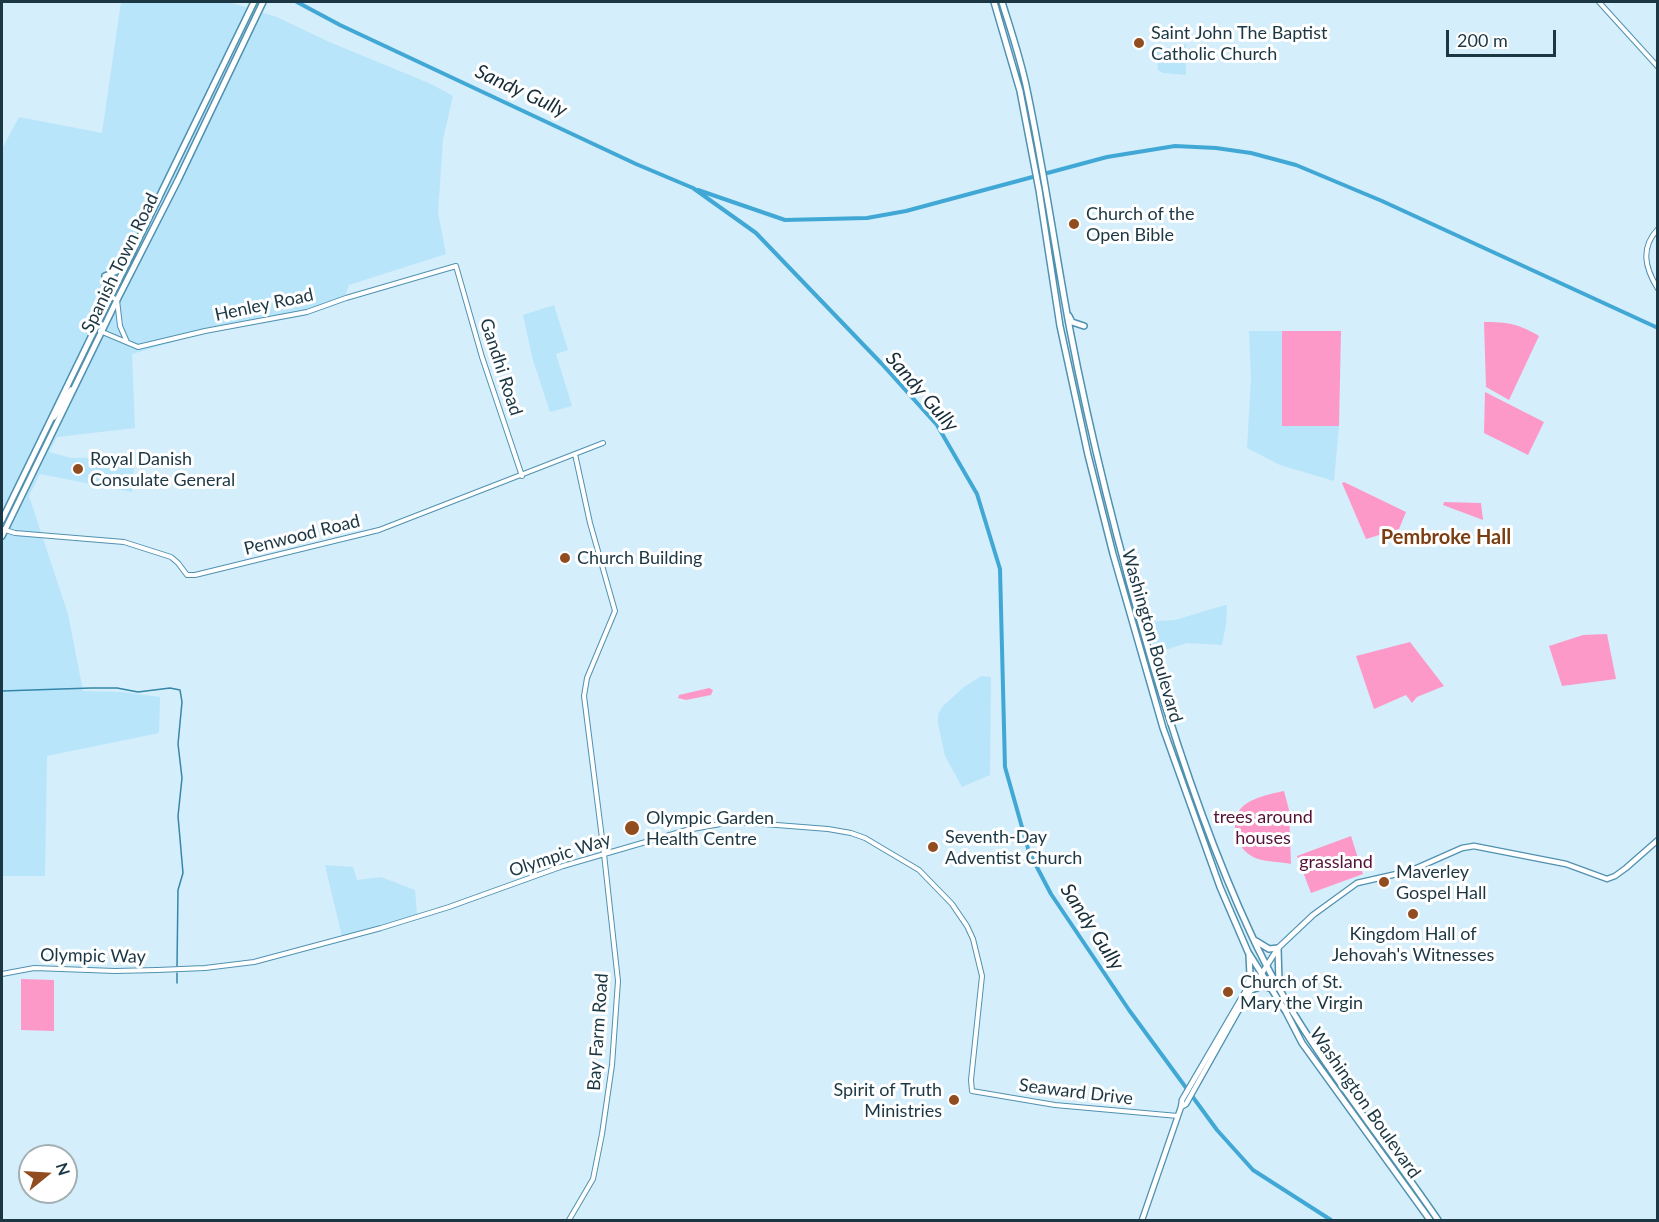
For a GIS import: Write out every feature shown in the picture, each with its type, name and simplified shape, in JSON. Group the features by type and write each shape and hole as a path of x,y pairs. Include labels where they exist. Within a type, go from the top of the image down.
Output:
{"highway":[{"name":"Spanish Town Road","path":"2,520 254,2"},
{"name":"Spanish Town Road","path":"2,532 178,180 263,2"},
{"name":"Washington Boulevard","path":"994,2 1020,91 1034,167 1042,189 1074,348 1117,539 1194,797 1252,938 1267,965 1325,1064 1438,1221"},
{"name":"Washington Boulevard","path":"1002,2 1027,89 1041,165 1042,189 1060,326 1088,455 1113,554 1173,758 1220,887 1248,952 1262,972 1302,1043 1430,1221"},
{"path":"169,176 178,180"},
{"path":"105,276 124,267"},
{"path":"1065,305 1070,320 1084,326 1074,334 1074,348"},
{"path":"40,438 43,437 71,390 74,389"},
{"path":"2,512 8,508"},
{"path":"1252,938 1266,948 1278,948 1277,972 1280,987"},
{"path":"1248,952 1249,990 1263,986 1272,989"}],"main road":[{"path":"1142,1221 1178,1116 1195,1080 1249,990 1278,948 1313,915 1357,883 1410,871 1462,848 1479,847 1548,860 1607,879 1626,868 1658,840"}],"street":[{"path":"1599,2 1658,67"},
{"path":"1658,229 1648,242 1646,259 1647,268 1658,289"},
{"name":"Henley Road","path":"127,343 138,347 205,331 307,312 346,298 456,266"},
{"name":"Gandhi Road","path":"456,266 482,357 522,476"},
{"path":"110,296 117,300 120,326 127,343"},
{"path":"94,328 127,343"},
{"name":"Penwood Road","path":"2,532 124,542 171,557 189,576 210,573 379,530 603,443"},
{"name":"Bay Farm Road","path":"569,1221 593,1179 612,1065 618,981 584,687 615,611 590,523 574,454"},
{"name":"Olympic Way","path":"2,974 34,968 157,970 206,968 254,962 420,916 604,854 687,830 726,823 751,822 841,831 866,838 900,857 929,878 952,904 967,926 973,939 982,976 971,1080 972,1091"},
{"name":"Seaward Drive","path":"972,1091 1055,1105 1178,1116"}],"shaded area":[{"path":"121,2 229,2 277,17 327,41 431,84 453,96 443,139 438,213 446,254 349,285 342,303 300,317 197,335 132,354 135,428 57,437 49,452 71,458 135,457 132,492 40,474 29,496 68,614 83,691 122,692 160,697 159,733 47,756 45,876 2,876 2,149 19,117 102,133"},
{"path":"1186,44 1186,75 1163,73 1158,70 1156,53 1159,50"},
{"path":"554,305 568,350 556,354 572,406 550,412 533,360 523,315"},
{"path":"1249,331 1282,331 1283,426 1339,426 1334,481 1280,465 1247,448 1251,378"},
{"path":"1227,605 1226,624 1222,645 1187,643 1155,653 1147,622 1175,620"},
{"path":"981,676 991,677 990,775 962,787 945,756 938,714 943,706 964,687"},
{"path":"325,865 353,867 357,880 381,877 415,890 417,914 342,937"}],"green space":[{"path":"1484,322 1513,324 1539,336 1509,400 1486,387"},
{"path":"1282,331 1341,331 1339,426 1282,426"},
{"path":"1485,392 1544,422 1528,455 1484,433"},
{"path":"1342,483 1406,512 1399,529 1366,539"},
{"path":"1444,502 1481,503 1483,520 1443,505"},
{"path":"1607,634 1616,679 1562,686 1549,646 1583,635"},
{"path":"1410,642 1444,686 1417,697 1412,703 1406,695 1374,709 1356,656"},
{"path":"709,688 713,690 711,695 686,700 678,698 679,695"},
{"name":"trees around houses","path":"1284,791 1289,810 1291,864 1262,860 1252,856 1239,843 1235,828 1236,818 1246,804 1263,796"},
{"name":"grassland","path":"1351,836 1363,874 1311,893 1297,856"},
{"path":"21,979 54,980 54,1031 21,1030"}],"waterway":[{"name":"Sandy Gully","path":"297,2 340,25 636,164 693,188 756,233 937,425 977,494 1000,569 1005,767 1029,852 1051,894 1129,1010 1217,1130 1253,1170 1331,1220"},
{"path":"698,190 785,220 867,218 906,211 1107,157 1175,146 1251,153 1296,165 1382,201 1658,328"},
{"path":"2,691 91,688 117,688 138,692 170,688 180,690 182,702 178,744 182,778 178,816 183,873 178,890 177,966"},
{"path":"177,973 177,983"}],"place":[{"name":"Saint John The Baptist Catholic Church","path":"1139,43"},
{"name":"Church of the Open Bible","path":"1074,224"},
{"name":"Royal Danish Consulate General","path":"78,469"},
{"name":"Church Building","path":"565,558"},
{"name":"Olympic Garden Health Centre","path":"632,828"},
{"name":"Seventh-Day Adventist Church","path":"933,847"},
{"name":"Maverley Gospel Hall","path":"1384,882"},
{"name":"Kingdom Hall of Jehovah's Witnesses","path":"1413,914"},
{"name":"Church of St. Mary the Virgin","path":"1228,992"},
{"name":"Spirit of Truth Ministries","path":"954,1100"}],"district":[{"name":"Pembroke Hall","path":"1446,538"}]}
